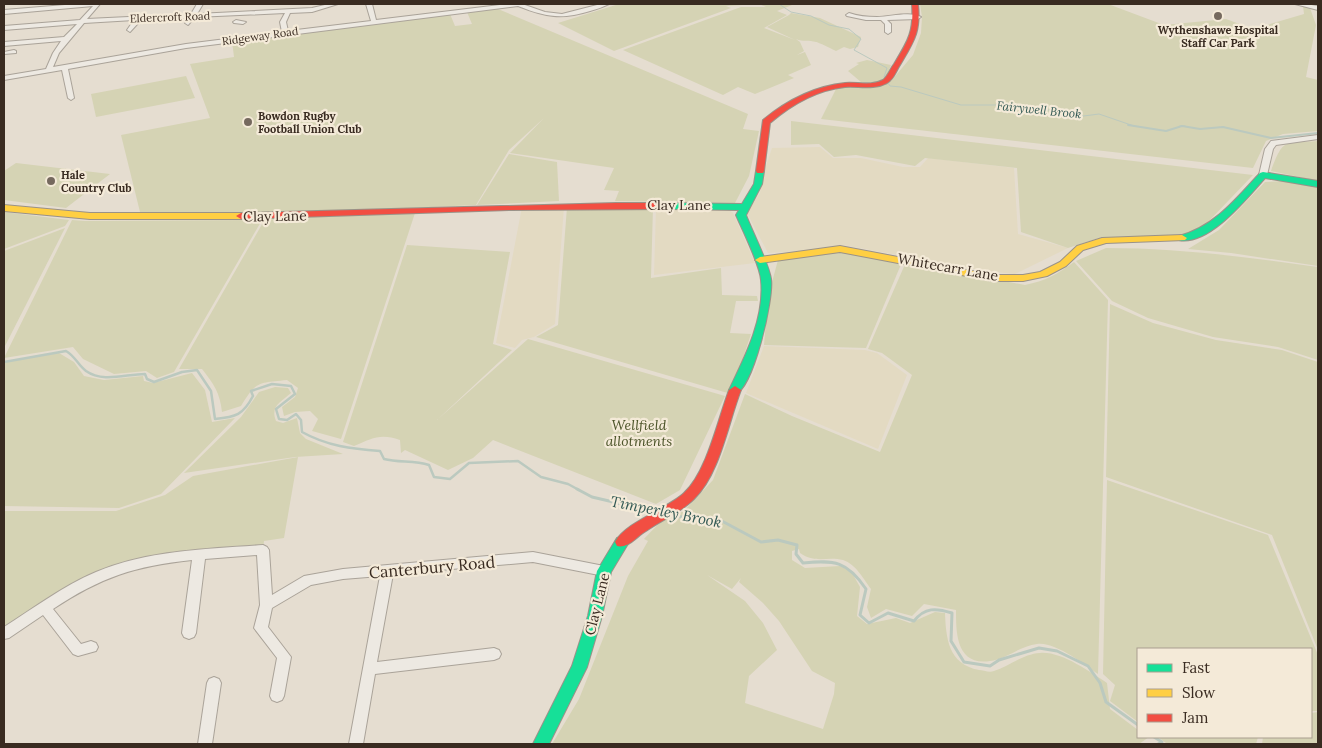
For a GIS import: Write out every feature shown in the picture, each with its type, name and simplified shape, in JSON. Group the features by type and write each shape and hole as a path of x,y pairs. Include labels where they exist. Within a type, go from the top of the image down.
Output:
{"street":[{"path":"4,12 93,4"},
{"path":"49,70 50,63 97,4"},
{"path":"187,24 200,4"},
{"name":"Eldercroft Road","path":"4,28 84,20 319,10 335,4"},
{"path":"369,4 374,22"},
{"path":"518,4 544,15 558,17 606,4"},
{"name":"Ridgeway Road","path":"4,78 164,50 285,32 374,22 437,12 518,4"},
{"path":"744,207 758,184 766,122 833,87 886,81 911,46 919,24 915,4"},
{"path":"1298,4 1318,8"},
{"path":"285,32 283,22 288,12"},
{"path":"240,22 245,13"},
{"path":"849,14 863,20 900,16 918,17"},
{"path":"129,31 139,18"},
{"path":"883,19 888,24 888,32"},
{"path":"4,44 68,39"},
{"path":"10,53 14,43"},
{"path":"66,67 71,98"},
{"path":"1318,137 1274,143 1269,149 1264,175 1318,184"},
{"name":"Whitecarr Lane","path":"760,260 840,249 993,278 1023,278 1044,274 1063,264 1080,248 1105,240 1172,239 1195,236 1214,225 1264,175"},
{"name":"Clay Lane","path":"4,208 90,216 150,217 345,214 583,204 744,207 741,215 742,223 760,260 767,288 754,352 734,393 708,465 690,495 665,510 623,541 604,571 595,616 579,667 541,744"},
{"path":"4,634 45,608 115,570 147,562 263,550 266,605 261,628 284,657 277,696"},
{"path":"189,634 199,556"},
{"name":"Canterbury Road","path":"266,605 308,580 343,574 533,557 604,571"},
{"path":"356,744 387,571"},
{"path":"45,608 78,650 91,647"},
{"path":"369,669 494,654"},
{"path":"205,744 214,683"}],"shaded area":[{"path":"820,147 833,158 861,158 903,167 920,167 928,158 1014,168 1018,234 1068,248 1015,274 985,271 843,245 805,251 768,253 747,213 760,193 763,175 772,148"},
{"path":"522,207 564,207 555,324 534,337 522,340 515,348 496,343"},
{"path":"656,208 728,209 733,213 755,263 654,275"},
{"path":"764,346 865,350 877,353 907,375 878,449 746,393"}],"green space":[{"path":"619,4 759,4 726,6 731,8 614,51 558,23"},
{"path":"759,4 792,5 777,11 787,15 764,28 795,40 767,27 791,13 820,18 861,37 858,47 850,49 844,47 836,51 817,42 796,39 800,42 804,51 797,55 805,52 811,65 788,75 794,78 755,94 738,87 723,95 623,50 741,7 766,7"},
{"path":"920,4 1108,4 1164,25 1226,19 1253,29 1304,14 1303,6 1310,8 1316,25 1306,77 1318,80 1318,131 1283,134 1266,141 1253,168 821,119 837,87 873,86 891,81 913,55 921,33 922,17"},
{"path":"498,9 748,114 743,129 759,131 749,176 735,203 615,201 619,191 604,190 614,168 510,153 544,118 509,150 476,205 322,212 140,212 121,135 210,118 190,64 234,57 232,41 450,14 455,26 472,24 467,12"},
{"path":"867,60 891,65 886,78 875,82 861,82 848,71 859,64 856,63"},
{"path":"186,76 195,98 96,117 91,94"},
{"path":"791,121 1253,175 1207,223 1189,233 1155,238 1102,237 1068,248 1021,232 1017,168 925,158 915,166 856,155 834,157 819,144 791,145"},
{"path":"1318,141 1318,181 1271,171 1279,152 1286,144"},
{"path":"509,154 557,162 559,201 477,205"},
{"path":"16,163 110,174 66,208 4,200 4,171"},
{"path":"1285,181 1318,186 1318,266 1231,253 1188,249 1219,230 1265,182"},
{"path":"567,207 653,207 651,278 721,268 722,295 757,296 758,301 736,301 730,333 751,334 731,394 536,337 558,325"},
{"path":"4,212 69,220 65,226 4,249"},
{"path":"415,213 341,439 312,431 318,419 310,411 295,412 284,416 282,407 295,397 298,388 287,380 259,385 250,392 241,406 222,412 216,389 202,369 179,369 265,219"},
{"path":"72,220 262,220 174,372 157,378 146,371 114,374 83,359 73,347 4,358"},
{"path":"65,228 4,348 4,251"},
{"name":"Wellfield allotments","path":"407,245 510,252 493,344 512,350 437,420 528,339 725,396 680,490 656,504 493,440 473,458 448,470 405,450 401,453 400,440 393,438 377,437 354,446 343,442"},
{"path":"1106,248 1186,251 1318,267 1318,360 1278,347 1213,337 1148,318 1112,301 1076,261"},
{"path":"837,251 902,262 866,348 764,345 768,297 778,260"},
{"path":"906,262 1025,285 1051,276 1074,262 1108,300 1098,674 1069,654 1044,644 1031,645 996,660 979,661 970,658 960,646 956,610 924,604 912,616 886,609 871,618 867,607 871,589 848,562 837,559 811,558 800,553 799,549 792,551 792,560 805,568 840,566 851,571 860,587 857,616 867,624 896,618 910,623 935,612 945,613 946,632 951,649 961,662 969,667 992,672 1022,658 1040,653 1057,655 1075,663 1107,683 1110,709 1137,729 1137,738 1148,738 1139,744 552,744 579,699 628,576 648,541 644,539 667,518 683,512 713,480 745,394 792,416 880,452 912,375 882,353 868,349","holes":["707,575 732,589 741,578 739,582 763,603 779,621 812,671 835,683 834,694 823,729 745,703 749,676 777,650 763,623 745,601"]},
{"path":"1110,304 1153,323 1216,340 1282,350 1318,362 1318,650 1272,535 1106,477"},
{"path":"59,353 74,362 84,376 104,380 143,376 144,381 153,383 192,373 205,390 212,422 235,418 161,494 119,508 4,506 4,362"},
{"path":"275,387 288,388 291,393 275,408 276,421 283,423 297,418 300,433 306,439 343,454 295,457 184,473 241,417 259,392"},
{"path":"298,457 284,538 264,541 263,550 115,570 4,633 4,511 116,511 165,495 193,476"},
{"path":"1107,480 1268,535 1318,655 1318,711 1312,711 1312,648 1137,648 1137,721 1110,701 1115,685 1103,674"},
{"path":"1318,712 1318,744 1262,744 1263,738 1312,738 1312,713"},
{"path":"1159,738 1258,738 1256,744 1164,744 1166,743"}],"waterway":[{"name":"Fairywell Brook","path":"779,4 791,12 811,16 829,25 849,29 861,39 854,50 887,68 884,77 890,86 901,87 961,105 1010,105 1028,110 1054,110 1076,117 1099,114 1134,126"},
{"name":"Fairywell Brook","path":"1128,125 1134,126"},
{"name":"Fairywell Brook","path":"1134,126 1166,131 1182,126"},
{"name":"Fairywell Brook","path":"1182,126 1200,129 1223,127 1271,138 1318,133"},
{"name":"Timperley Brook","path":"4,362 66,351 72,355 83,369 93,375 115,377 145,374 147,379 154,382 182,372 197,370 211,391 215,419 234,416 242,411 253,396 251,391 272,384 291,386 295,394 276,409 279,419 287,420 296,414 301,420 302,432 321,441 350,448 380,451 384,459 429,465 434,477 450,479 469,463 518,461 541,477 568,484 579,490"},
{"name":"Timperley Brook","path":"577,489 592,497 656,512"},
{"name":"Timperley Brook","path":"671,516 720,520 761,542 778,540 797,545 796,554 803,563 824,562 839,564 853,573 866,589 860,615 869,623 888,613 914,621 922,613 931,610 952,613 951,641 964,662 990,666 999,660 1039,648 1057,651 1088,666 1100,683 1106,702 1137,724"},
{"name":"Timperley Brook","path":"1156,738 1162,742 1158,744"}],"traffic: fast":[{"path":"735,390 753,350 765,307 766,278 741,215 758,184 760,171"},
{"path":"1182,238 1194,235 1217,222 1227,214 1263,175 1318,184"},
{"path":"670,206 744,207"},
{"path":"541,744 579,667 595,616 604,571 622,542"}],"traffic: slow":[{"path":"4,208 90,216 241,216"},
{"path":"760,260 840,249 993,278 1023,278 1043,274 1063,264 1080,248 1105,240 1182,238"}],"traffic: jam":[{"path":"760,171 766,122 774,115 793,103 825,89 846,85 875,85 888,79 914,36 916,23 915,4"},
{"path":"241,216 509,207 670,206"},
{"path":"622,542 638,529 681,502 697,487 710,462 735,390"}],"place":[{"name":"Wythenshawe Hospital Staff Car Park","path":"1218,16"},
{"name":"Bowdon Rugby Football Union Club","path":"248,122"},
{"name":"Hale Country Club","path":"51,181"}]}
